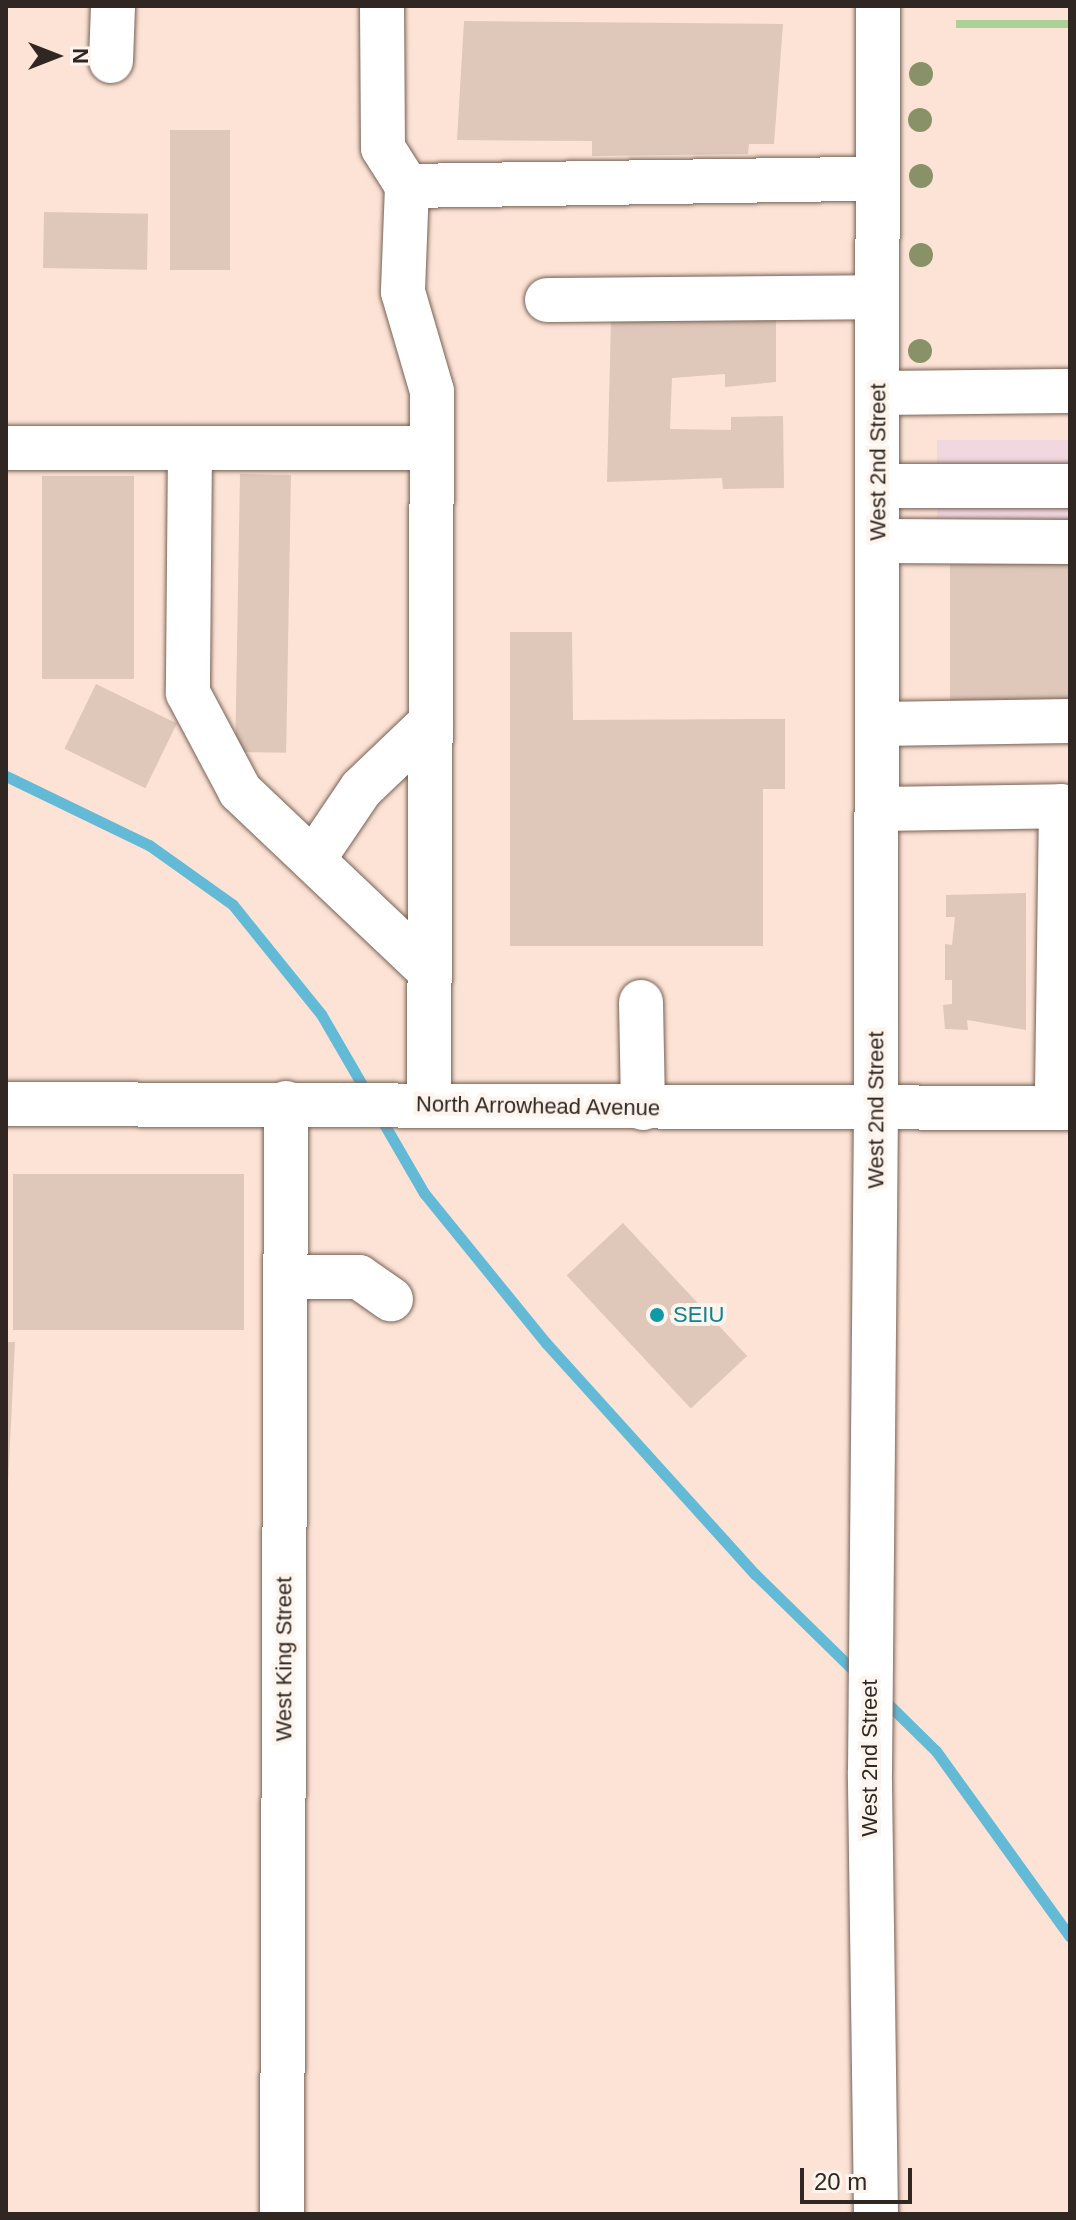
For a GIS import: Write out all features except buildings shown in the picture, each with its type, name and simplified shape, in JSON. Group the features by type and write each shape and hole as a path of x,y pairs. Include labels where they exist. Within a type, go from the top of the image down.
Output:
{"street":[{"path":"111,61 113,6"},
{"path":"382,6 383,148 407,186 403,292 432,391 430,971 440,1103"},
{"name":"West 2nd Street","path":"876,2214 870,1592 879,809 878,6"},
{"path":"407,186 876,179"},
{"path":"547,300 876,297"},
{"path":"878,393 1070,391"},
{"path":"6,448 432,448"},
{"path":"190,448 188,693 240,791 430,971"},
{"path":"878,486 1070,486"},
{"path":"878,541 1070,542"},
{"path":"879,724 1070,721"},
{"path":"313,860 361,789 431,722"},
{"path":"879,809 1061,806 1064,1108"},
{"path":"641,1002 643,1108"},
{"name":"West King Street","path":"282,2214 285,1277 307,1103"},
{"name":"North Arrowhead Avenue","path":"6,1104 440,1103 876,1112 1064,1108"},
{"path":"285,1277 359,1277 391,1299"}],"shaded area":[{"path":"937,440 1070,440 1070,528 937,528"}],"green space":[{"path":"956,20 1070,20 1070,28 956,28"}],"waterway":[{"path":"6,776 149,845 233,905 321,1014 368,1095"},
{"path":"380,1117 424,1193 546,1343 755,1574 859,1676"},
{"path":"883,1699 936,1751 1070,1937"}],"place":[{"name":"SEIU","path":"657,1315"}]}
